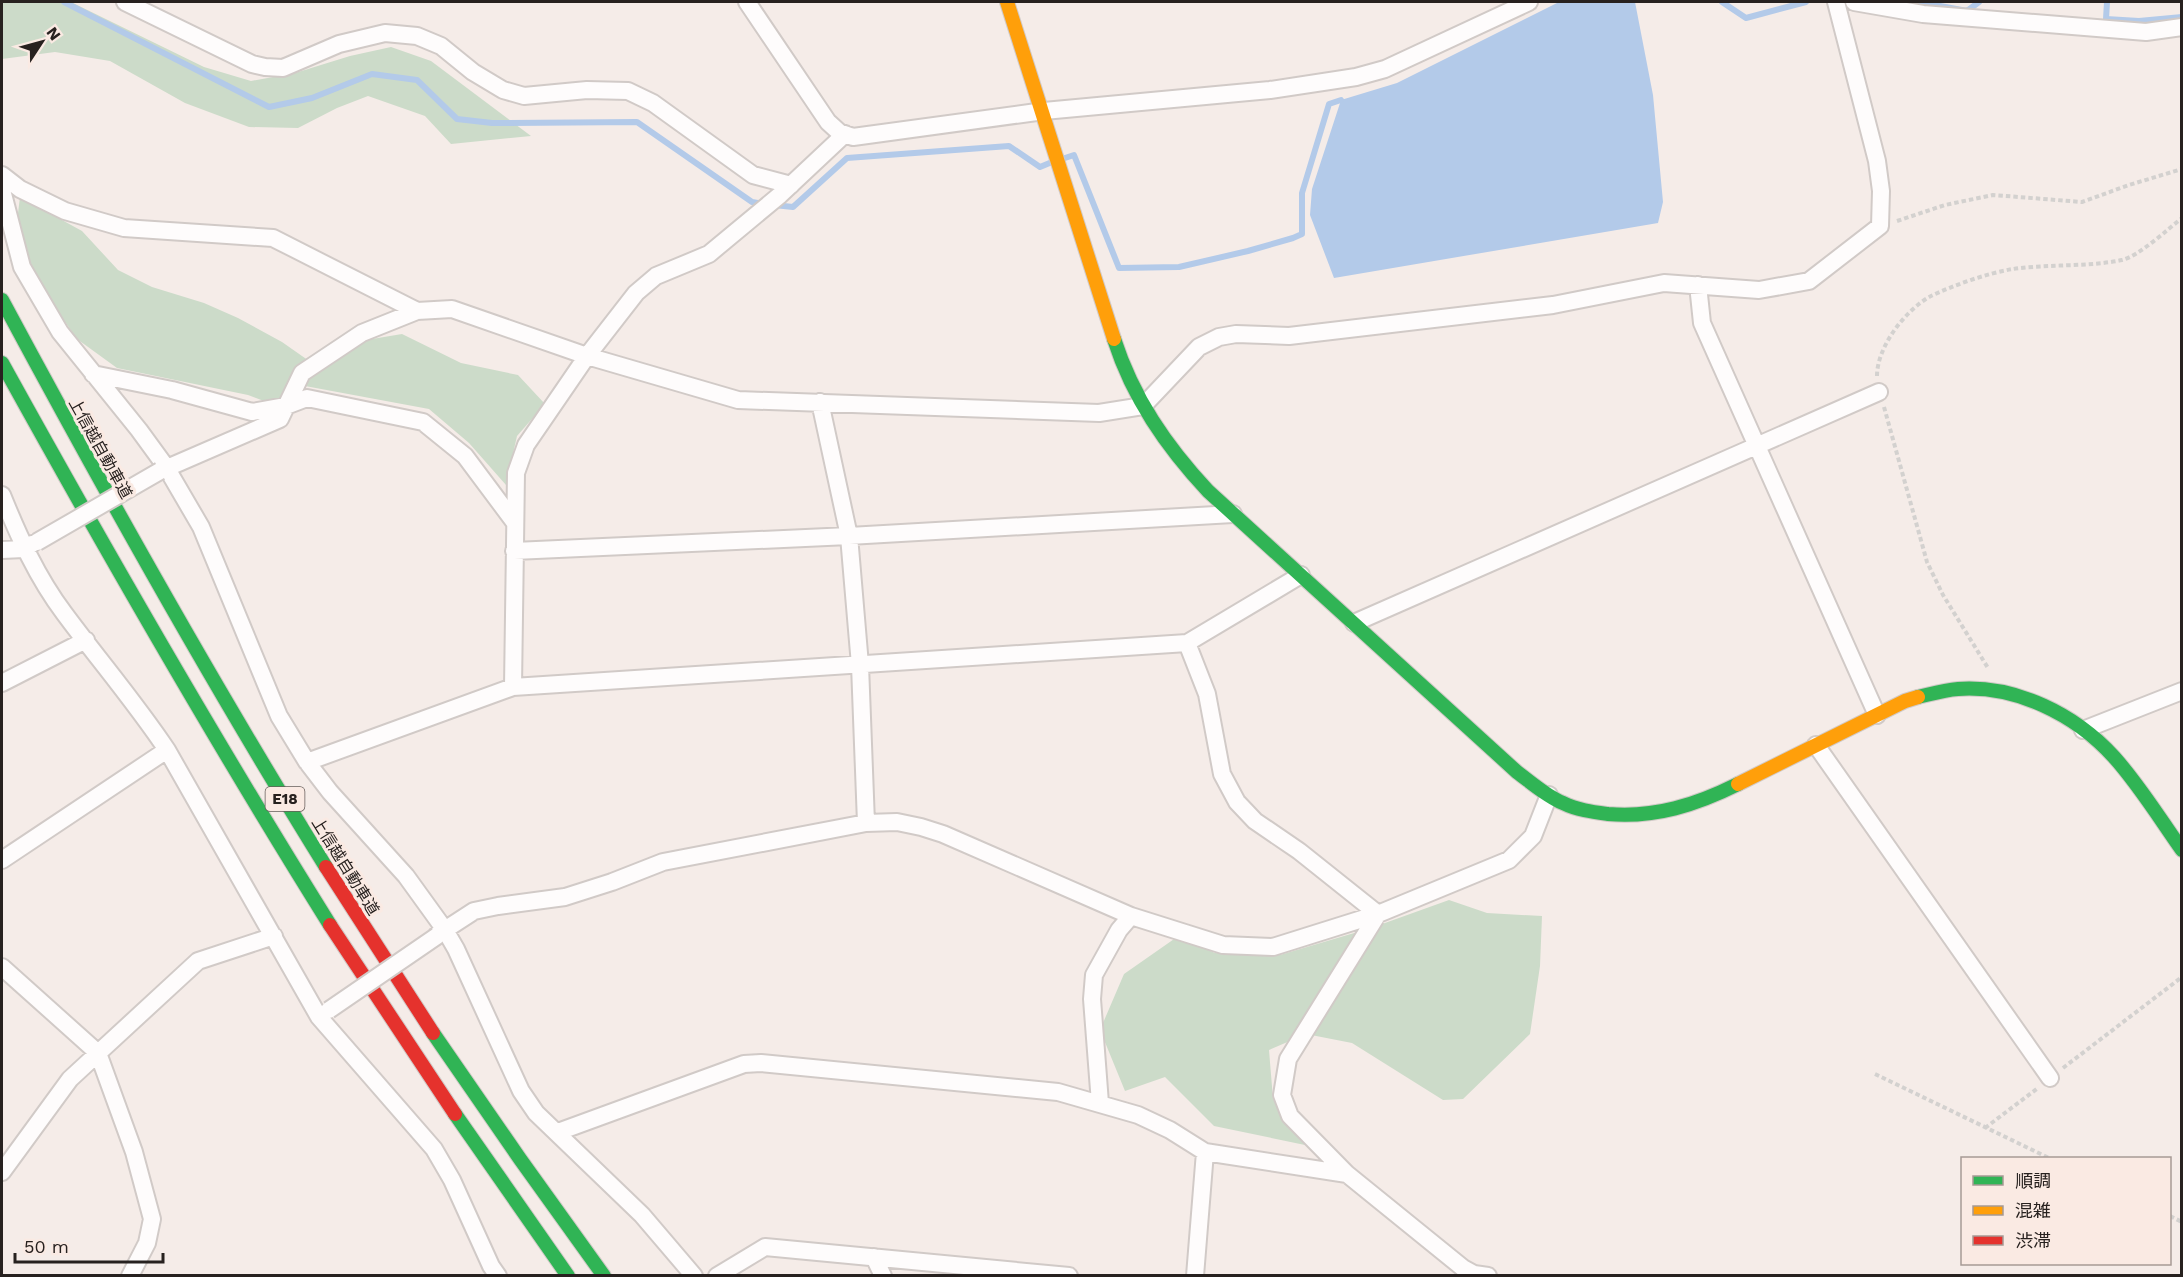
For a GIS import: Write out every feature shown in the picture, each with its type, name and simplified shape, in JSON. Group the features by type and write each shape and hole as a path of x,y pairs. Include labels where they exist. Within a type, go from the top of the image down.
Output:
{"main road":[{"path":"1007,2 1044,111 1118,350 1143,405 1159,432 1180,460 1218,502 1517,772 1549,795 1576,808 1618,816 1640,816 1677,811 1725,791 1905,701 1959,689 1984,690 2036,702 2054,710 2100,743 2116,760 2181,850"},
{"name":"上信越自動車道","path":"2,300 191,642 318,853 440,1042 604,1275"},
{"name":"E18","path":"2,363 104,550 233,770 419,1062 568,1275"}],"street":[{"path":"126,2 252,64 265,67 283,68 339,45 385,33 417,36 441,46 473,72 503,90 524,96 587,90 628,91 653,103 753,176 786,190"},
{"path":"747,2 828,122 839,132 853,136 1044,111 1270,90 1356,77 1384,69 1529,2"},
{"path":"2,550 31,545 163,469 280,419 302,373 362,333 417,311 452,309 587,356 738,400 1099,413 1143,405 1198,347 1219,337 1236,334 1289,336 1553,305 1664,283 1759,290 1809,281 1880,226 1881,191 1877,161 1836,2"},
{"path":"1854,2 1923,14 2146,32 2181,27"},
{"path":"513,687 516,473 526,445 587,356 636,293 656,276 709,254 786,190 845,134"},
{"path":"2,175 20,189 65,211 124,228 273,238 417,311"},
{"path":"2,190 22,267 60,332 163,469 201,527 279,716 307,762 330,792 406,876 441,933 456,949 521,1092 536,1113 642,1215 694,1275"},
{"path":"1698,285 1702,323 1877,715"},
{"path":"93,374 172,390 252,412 286,406 307,398 423,422 465,456 515,523"},
{"path":"1354,623 1879,392"},
{"path":"820,402 849,536 860,665 866,823"},
{"path":"2,495 31,545 63,612 140,708 167,750 274,936 324,1014 434,1149 452,1180 491,1266 498,1275"},
{"path":"514,551 849,536 1233,514"},
{"path":"307,762 513,687 1187,643 1301,575"},
{"path":"2,683 86,640"},
{"path":"1187,643 1207,694 1222,774 1237,802 1255,821 1299,851 1378,914"},
{"path":"2083,730 2181,691"},
{"path":"1816,745 2050,1078"},
{"path":"2,860 167,750"},
{"path":"324,1014 474,911 565,897 663,862 866,823 897,822 921,826 1131,916 1223,945 1273,947 1378,914 1509,860 1533,836 1549,795"},
{"path":"1378,914 1288,1059 1282,1095 1290,1116 1347,1174 1461,1272 1488,1275"},
{"path":"1100,1103 1092,999 1094,975 1119,930 1131,916"},
{"path":"2,1172 70,1079 198,961 274,936"},
{"path":"2,967 98,1053 134,1152 152,1219 147,1243 130,1275"},
{"path":"558,1132 744,1064 773,1064 1058,1092 1138,1115 1170,1130 1205,1152 1347,1174"},
{"path":"1195,1275 1205,1152"},
{"path":"717,1275 765,1247 1068,1275"},
{"path":"874,1257 883,1275"}],"path":[{"path":"1880,226 1945,205 1994,195 2082,202 2129,184 2181,169"},
{"path":"2004,694 1943,595 1927,562 1879,392 1877,374 1882,348 1901,322 1929,297 1988,275 2013,269 2124,260 2149,244 2181,218"},
{"path":"1985,1128 2181,977"},
{"path":"1875,1074 2047,1157"}],"green space":[{"path":"2,2 71,2 204,67 251,81 295,73 350,56 391,47 431,61 531,136 451,144 425,116 368,96 337,108 298,128 249,127 185,103 110,61 55,52 2,59"},
{"path":"20,197 82,231 118,270 152,287 204,303 238,318 282,342 312,363 354,342 402,334 461,363 518,375 545,404 517,436 506,485 469,443 429,409 305,386 269,403 248,395 117,368 77,339 29,270 17,221"},
{"path":"1449,900 1487,913 1542,916 1540,966 1530,1034 1463,1099 1443,1100 1352,1043 1306,1034 1269,1050 1273,1099 1305,1145 1214,1126 1165,1077 1125,1091 1100,1030 1124,974 1177,937 1215,953 1280,955 1371,928"}],"water":[{"path":"1559,2 1635,2 1653,95 1663,202 1658,223 1334,278 1310,215 1312,189 1341,100 1397,83"}],"waterway":[{"path":"64,2 269,107 312,98 372,74 417,80 457,119 492,123 637,122 752,202 764,204"},
{"path":"1722,2 1746,18 1806,2"},
{"path":"1919,2 1967,11 1979,2"},
{"path":"2107,2 2106,19 2139,21 2182,17"},
{"path":"1062,159 1074,155 1119,268 1179,267 1248,251 1302,234 1302,193 1329,104 1341,100"},
{"path":"774,205 793,207 847,158 1009,146 1040,167 1052,162"}],"traffic: fast":[{"path":"2,300 160,586 241,727 326,867"},
{"path":"1114,339 1131,381 1152,420 1178,457 1208,491 1517,772 1539,789 1574,807 1625,815 1659,812 1691,804 1738,784"},
{"path":"2,363 162,646 330,925"},
{"path":"1918,697 1953,690 1980,689 2023,697 2063,716 2081,728 2114,757 2182,850"},
{"path":"433,1033 604,1276"},
{"path":"455,1114 568,1276"}],"traffic: slow":[{"path":"1007,2 1114,339"},
{"path":"1738,784 1905,701 1918,697"}],"traffic: jam":[{"path":"326,867 433,1033"},
{"path":"330,925 455,1114"}]}
